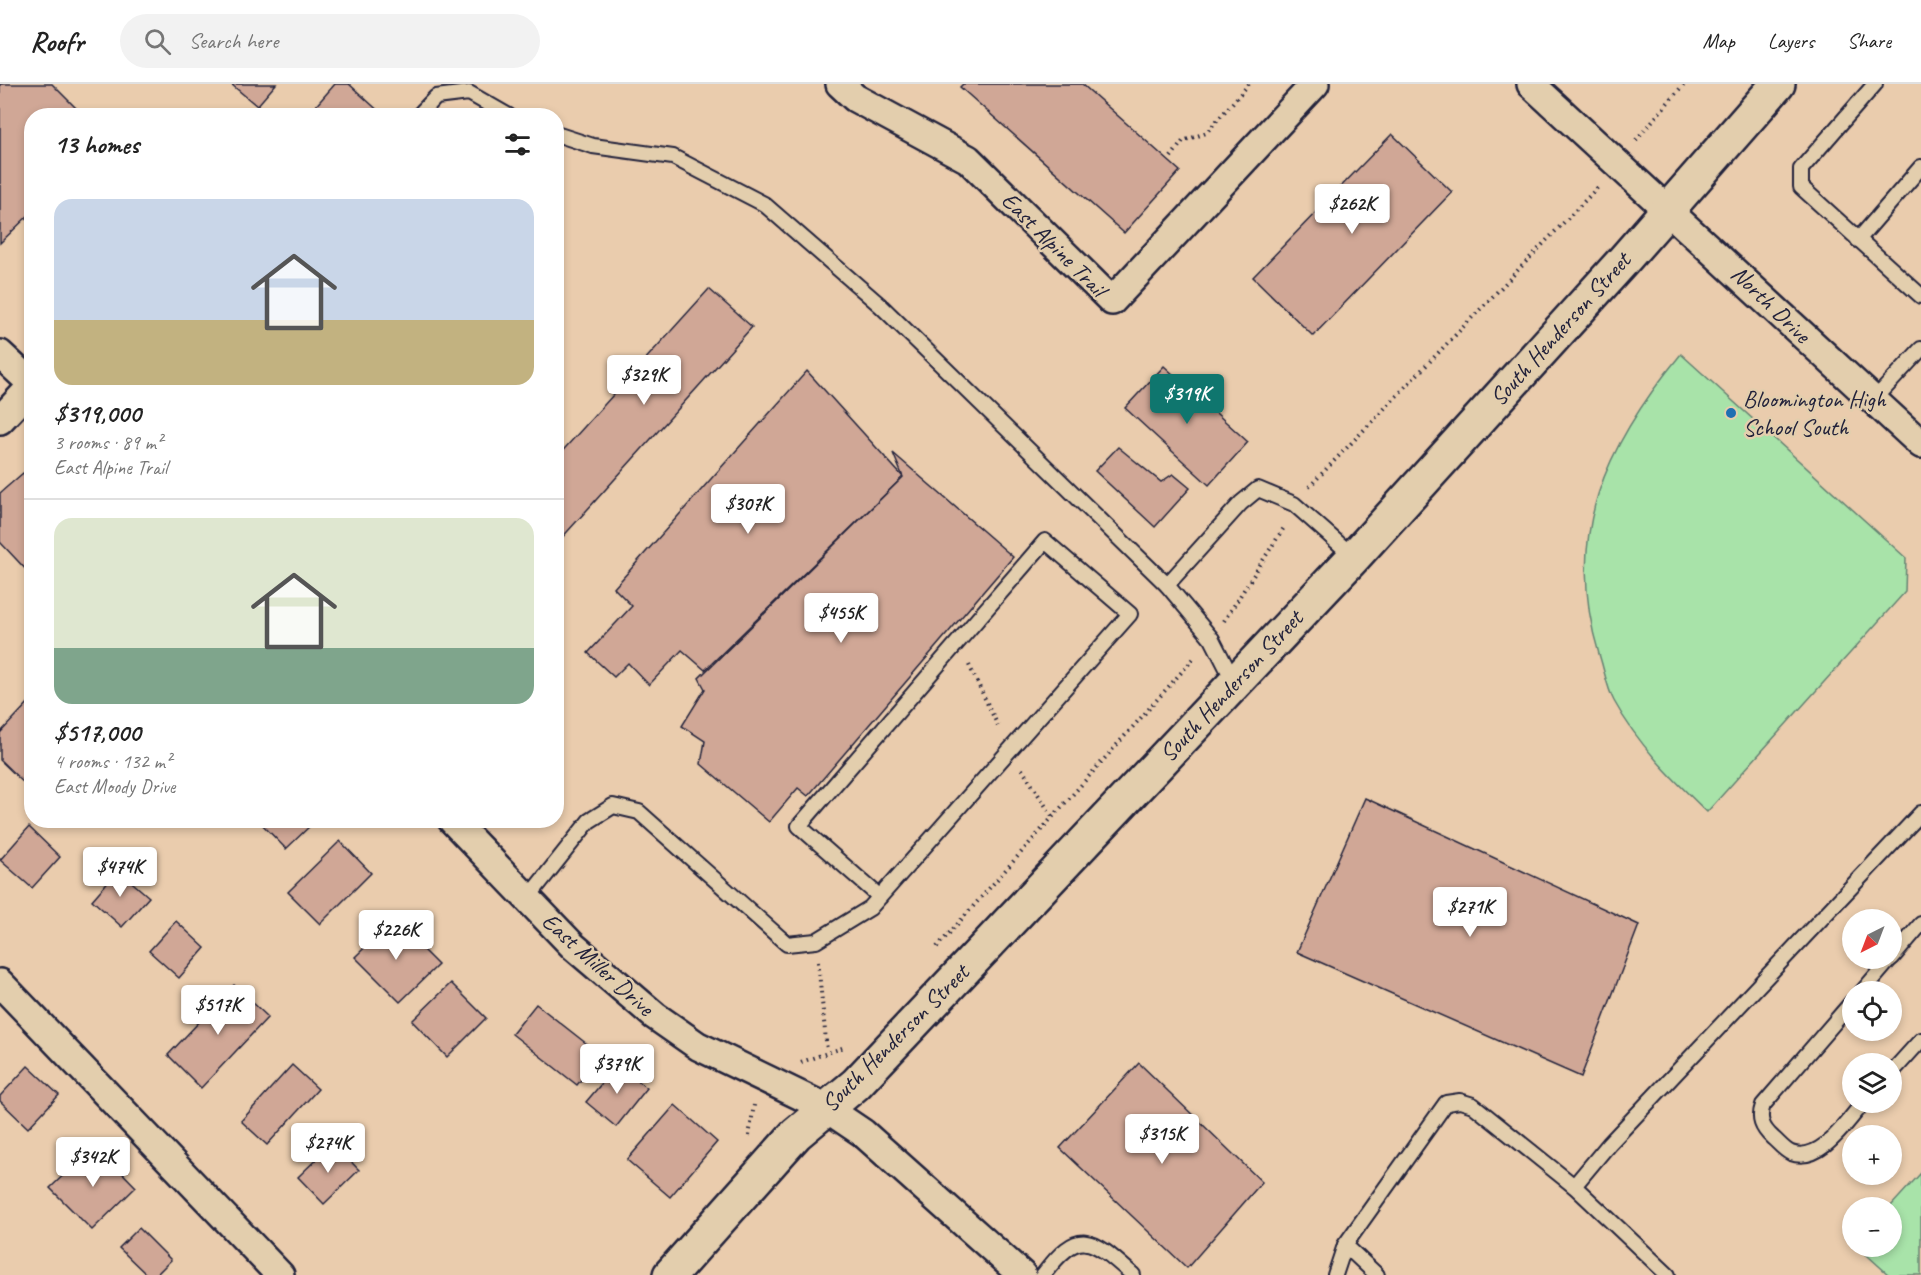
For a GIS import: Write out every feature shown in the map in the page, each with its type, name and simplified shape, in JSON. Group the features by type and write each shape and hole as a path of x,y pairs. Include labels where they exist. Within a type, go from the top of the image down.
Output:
{"street":[{"name":"East Alpine Trail","path":"840,84 855,98 968,159 1112,301 1315,84"},
{"name":"North Drive","path":"1531,84 1921,444"},
{"name":"South Henderson Street","path":"670,1275 796,1134 856,1084 1354,557 1778,84"},
{"path":"0,354 24,377"},
{"path":"0,420 24,394"},
{"name":"East Miller Drive","path":"460,828 527,899 599,968 655,1016 698,1046 826,1108 863,1132 1022,1275"},
{"path":"0,983 280,1275"}],"lane":[{"path":"1875,84 1801,169 1800,187 1921,296"},
{"path":"426,108 436,97 469,93 495,108"},
{"path":"564,137 593,146 673,157 764,204 881,306 1167,585 1212,639 1234,682"},
{"path":"1858,240 1921,167"},
{"path":"1873,401 1921,349"},
{"path":"1167,585 1241,503 1258,489 1294,504 1354,557"},
{"path":"527,899 589,821 613,806 639,812 787,944 816,941 870,908 880,897 1130,614 1045,541 799,826 880,897"},
{"path":"1574,1186 1609,1144 1921,813"},
{"path":"1902,946 1921,924"},
{"path":"1871,981 1882,969"},
{"path":"1842,1014 1763,1105 1760,1114 1763,1129 1789,1153 1805,1155 1825,1145 1854,1113"},
{"path":"1902,1061 1921,1040"},
{"path":"1335,1275 1345,1245 1446,1103 1460,1101 1473,1104 1574,1186 1668,1275"},
{"path":"1043,1275 1063,1250 1075,1242 1087,1243 1111,1255 1133,1275"},
{"path":"1345,1245 1377,1275"}],"path":[{"path":"1171,157 1184,141 1206,133 1249,84"},
{"path":"1643,131 1684,84"},
{"path":"816,941 827,1051"}],"green space":[{"path":"1681,354 1906,558 1905,592 1707,812 1645,746 1614,701 1607,684 1589,610 1586,569 1589,530 1598,493 1613,457 1631,422"},
{"path":"1921,1173 1921,1275 1889,1275 1869,1257 1902,1257 1902,1197 1899,1197"}],"building":[{"path":"0,84 52,84 76,108 24,108 24,220 0,243"},
{"path":"231,84 276,84 257,106"},
{"path":"335,84 349,84 375,108 314,108"},
{"path":"963,84 1082,84 1180,171 1124,233 960,87"},
{"path":"1392,134 1452,192 1313,336 1253,277"},
{"path":"709,289 752,327 564,535 564,449"},
{"path":"1164,366 1248,442 1209,485 1125,408"},
{"path":"807,371 903,477 705,670 682,650 649,685 628,663 614,677 588,653 632,606 614,588"},
{"path":"1118,447 1161,482 1173,474 1190,488 1155,527 1095,471"},
{"path":"893,453 1013,557 808,796 798,788 769,822 701,764 705,741 682,726 705,689 699,678 903,477"},
{"path":"24,474 24,568 0,542 0,493"},
{"path":"24,708 24,783 0,760 0,733"},
{"path":"1365,798 1639,925 1581,1077 1297,952"},
{"path":"28,828 60,857 32,888 0,860"},
{"path":"266,828 308,828 286,849"},
{"path":"340,841 371,873 320,924 288,892"},
{"path":"118,870 149,897 122,927 92,900"},
{"path":"393,920 438,965 400,1002 355,957"},
{"path":"176,921 205,948 179,978 149,951"},
{"path":"451,983 486,1018 447,1057 412,1021"},
{"path":"234,985 268,1017 201,1088 168,1055"},
{"path":"536,1004 601,1055 577,1085 512,1034"},
{"path":"1139,1063 1262,1182 1187,1268 1060,1148"},
{"path":"618,1064 647,1088 616,1127 586,1102"},
{"path":"292,1065 318,1089 267,1145 241,1121"},
{"path":"28,1066 59,1095 28,1128 0,1101 0,1096"},
{"path":"675,1105 717,1142 670,1197 627,1160"},
{"path":"333,1143 359,1170 324,1204 298,1177"},
{"path":"95,1145 136,1187 92,1230 50,1188"},
{"path":"139,1228 171,1260 156,1275 147,1275 119,1248"}],"place":[{"name":"Bloomington High School South","path":"1731,413"}]}
